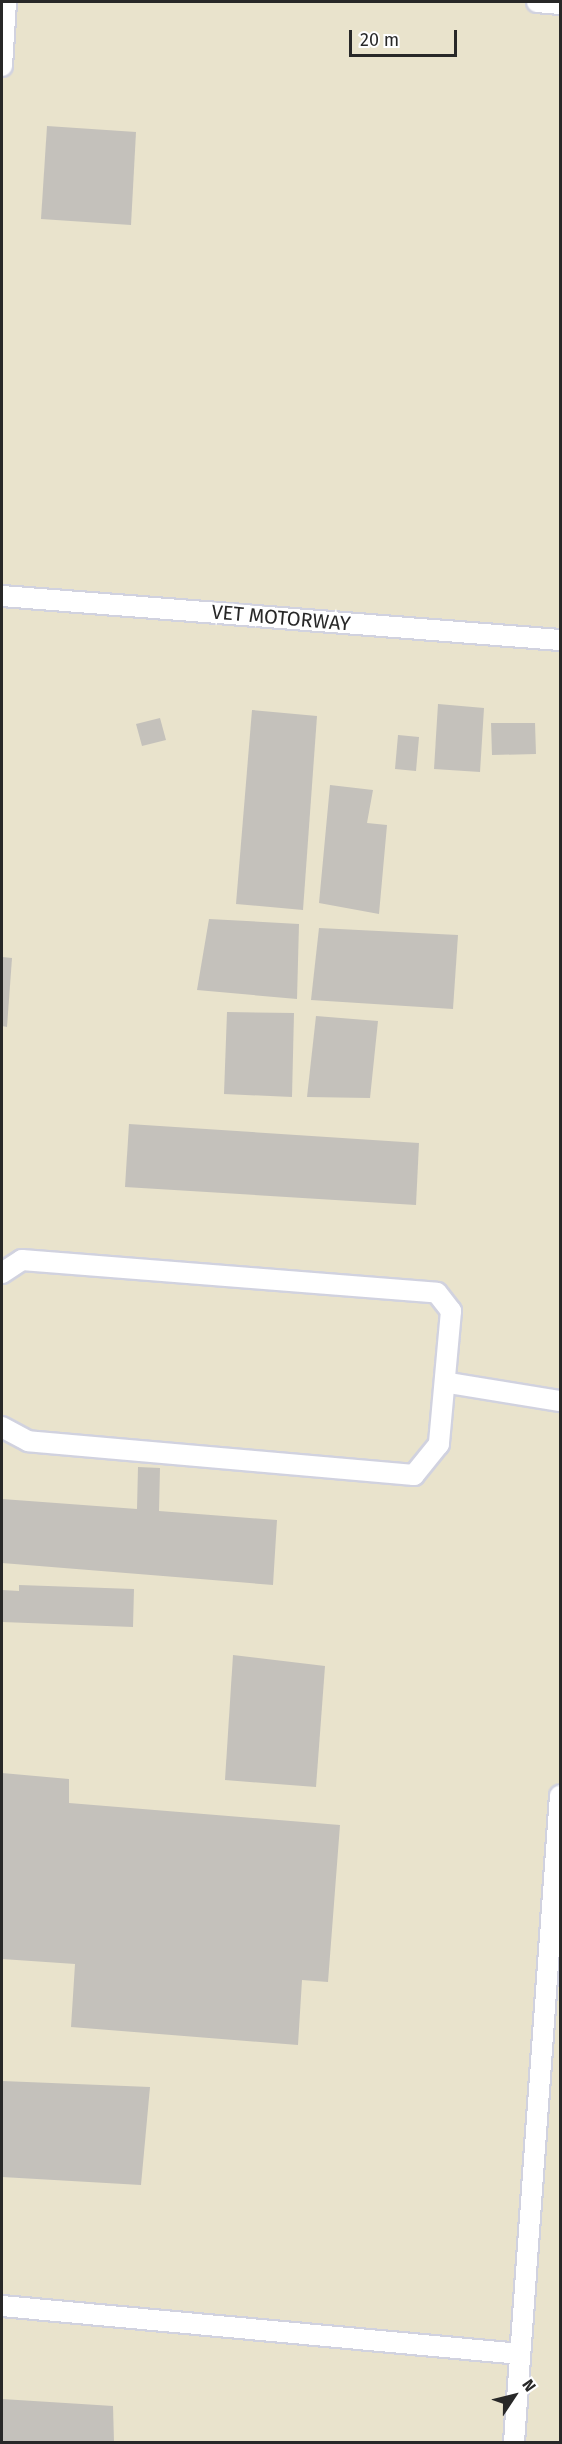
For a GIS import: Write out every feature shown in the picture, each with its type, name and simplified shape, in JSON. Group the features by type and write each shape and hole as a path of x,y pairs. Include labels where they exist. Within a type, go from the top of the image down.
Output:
{"lane":[{"path":"2,66 6,2"},
{"path":"537,2 561,4"},
{"name":"VET MOTORWAY","path":"2,596 561,640"},
{"path":"2,1273 22,1260 437,1293 451,1311 449,1383 439,1444 414,1475 28,1441 2,1426"},
{"path":"449,1383 561,1401"},
{"path":"514,2442 561,1796"},
{"path":"2,2306 520,2354"}],"shaded area":[{"path":"2,2 560,2 560,2442 2,2442"}],"building":[{"path":"47,126 136,132 131,225 41,219"},
{"path":"438,704 484,708 480,772 434,769"},
{"path":"252,710 317,716 303,910 236,904"},
{"path":"160,718 166,740 142,746 136,724"},
{"path":"491,723 535,723 536,754 492,755"},
{"path":"398,735 419,737 416,771 395,769"},
{"path":"330,785 373,790 367,823 387,825 379,914 319,903"},
{"path":"209,919 299,924 297,999 197,990"},
{"path":"319,928 458,935 453,1009 311,1000"},
{"path":"2,957 12,958 7,1027 2,1026"},
{"path":"227,1012 294,1013 292,1097 224,1094"},
{"path":"316,1016 378,1021 370,1098 307,1097"},
{"path":"129,1124 419,1143 416,1205 125,1187"},
{"path":"138,1467 160,1468 159,1511 277,1520 273,1585 2,1563 2,1499 137,1509"},
{"path":"19,1585 134,1589 133,1627 2,1622 2,1590 19,1591"},
{"path":"233,1655 325,1666 316,1787 225,1780"},
{"path":"2,1773 69,1779 69,1803 340,1825 328,1982 302,1980 298,2045 71,2027 75,1964 2,1959"},
{"path":"2,2081 150,2087 141,2185 2,2177"},
{"path":"2,2399 113,2406 114,2442 2,2442"}]}
